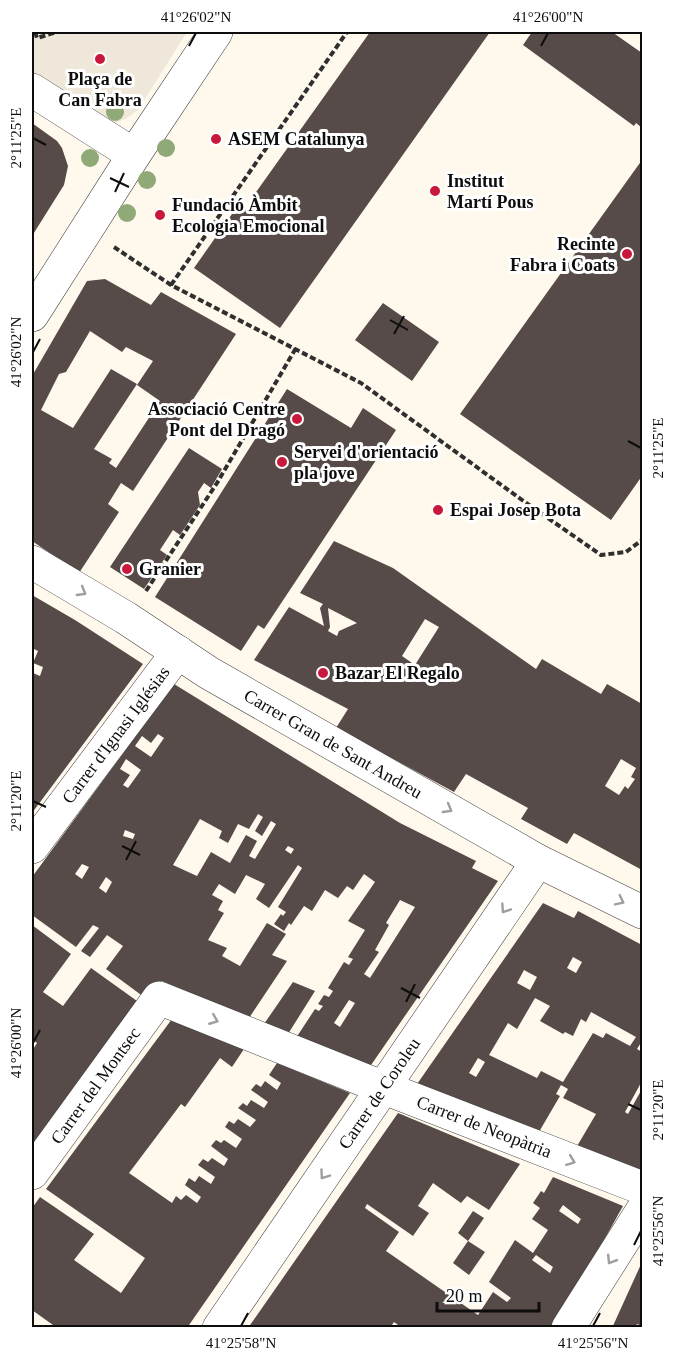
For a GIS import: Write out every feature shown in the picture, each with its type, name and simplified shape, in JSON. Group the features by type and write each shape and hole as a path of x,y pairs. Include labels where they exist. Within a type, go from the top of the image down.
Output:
{"street":[{"path":"32,315 216,32"},
{"path":"32,90 134,155"},
{"name":"Carrer Gran de Sant Andreu","path":"32,562 126,618 217,677 538,861 642,912"},
{"name":"Carrer d'Ignasi Iglésias","path":"32,847 178,652"},
{"name":"Carrer de Coroleu","path":"219,1328 538,861"},
{"name":"Carrer de Neopàtria","path":"159,998 642,1188"},
{"name":"Carrer del Montsec","path":"32,1173 159,998"},
{"path":"568,1328 642,1211"}],"path":[{"path":"35,32 37,38 57,32"},
{"path":"171,285 346,32"},
{"path":"108,244 171,285 361,383 601,555 626,552 642,540"},
{"path":"142,598 218,483 296,348"}],"shaded area":[{"name":"Plaça de Can Fabra","path":"32,32 187,32 138,110 111,125 32,87"}],"building":[{"path":"370,32 490,32 280,328 194,268 239,204 247,210 256,197 254,195"},
{"path":"532,32 612,32 642,53 642,128 636,123 634,126 523,45"},
{"path":"32,123 57,141 68,166 64,185 32,236"},
{"path":"642,160 642,476 611,520 460,414"},
{"path":"105,279 151,305 161,292 236,334 133,491 121,483 108,504 119,512 79,573 32,541 32,376 87,281","holes":["90,331 122,352 126,347 153,361 137,385 160,401 116,468 109,463 112,459 94,449 137,384 111,369 73,428 41,410 59,374 66,372"]},
{"path":"383,303 439,342 412,381 355,340"},
{"path":"287,389 351,428 363,408 396,430 264,629 258,625 241,651 155,597"},
{"path":"189,448 222,469 211,488 204,483 198,492 200,505 180,535 173,530 160,550 167,555 144,589 110,567"},
{"path":"334,541 393,568 536,669 542,659 601,694 607,684 642,704 642,870 574,833 567,844 521,819 528,808 466,774 454,792 336,728 348,709 254,660 289,607 324,626 320,608 323,604 300,593","holes":["328,608 357,623 339,631 337,636 328,631 330,627","425,619 439,627 415,665 402,656","621,759 636,768 631,777 635,779 628,789 625,786 619,795 605,786"]},
{"path":"32,595 143,664 32,813 32,677 33,673 40,676 43,667 33,663 38,651 32,648"},
{"path":"174,684 400,823 476,861 472,868 498,881 369,1068 296,1038 315,1009 319,1011 323,1006 318,1004 324,995 329,997 333,991 328,988 344,962 349,965 353,959 348,957 365,930 348,921 375,882 364,874 353,890 347,886 338,898 325,890 312,911 304,906 284,931 274,924 281,914 283,916 286,912 278,907 302,868 298,865 269,908 256,899 265,884 246,875 235,894 219,884 212,895 223,901 218,910 224,913 208,940 227,948 222,956 240,966 267,923 286,934 272,955 287,961 249,1018 162,981 148,1000 106,969 123,946 107,935 90,957 81,951 99,928 93,925 76,947 32,915 32,877","holes":["158,734 164,738 151,757 135,746 142,736 151,743","126,759 141,770 128,788 123,785 130,775 120,769","258,814 263,817 255,831 262,836 271,821 276,824 255,859 249,856 257,841 246,835 230,863 211,852 197,876 173,865 200,819 222,831 219,838 228,843 238,824 249,829","125,830 135,834 133,839 123,836","288,846 294,849 291,854 285,850","82,864 89,867 82,879 75,874","106,877 112,882 106,893 99,888","400,900 415,907 370,978 364,974 379,952 375,950 389,925 386,923","349,1000 355,1003 340,1027 334,1023"]},
{"path":"543,903 574,918 578,911 642,945 642,1041 637,1049 642,1052 642,1081 625,1112 628,1114 642,1089 642,1182 573,1153 596,1114 563,1098 568,1089 561,1085 556,1094 560,1096 536,1137 415,1087","holes":["573,957 582,962 576,973 567,968","524,970 537,977 530,990 517,983","535,998 550,1006 540,1021 563,1034 565,1032 573,1036 581,1019 586,1022 591,1012 636,1037 630,1046 606,1033 603,1038 593,1033 563,1082 541,1071 537,1078 489,1055 508,1023 517,1029","478,1058 485,1062 476,1077 469,1073"]},
{"path":"32,925 71,954 43,992 63,1006 91,968 144,1006 32,1157 32,1074 34,1071 32,1051 37,1043 32,1039"},
{"path":"293,982 315,991 288,1034 264,1024"},
{"path":"172,1019 244,1049 232,1067 220,1058 185,1107 181,1104 129,1173 172,1203 176,1196 181,1200 186,1195 197,1203 201,1197 185,1185 189,1178 195,1182 199,1176 211,1184 215,1177 198,1165 203,1159 208,1162 212,1158 224,1166 228,1159 211,1146 216,1140 221,1143 224,1140 236,1148 242,1139 225,1127 229,1121 234,1124 238,1119 250,1127 256,1120 238,1108 243,1103 247,1106 251,1100 264,1108 268,1102 251,1090 256,1084 261,1087 265,1081 277,1090 281,1083 269,1075 277,1063 350,1093 187,1328 52,1328 53,1325 32,1310 32,1208 40,1197 94,1234 74,1260 121,1293 145,1258 46,1189"},
{"path":"398,1113 520,1164 489,1210 467,1196 461,1203 433,1183 418,1206 429,1213 413,1236 367,1204 365,1208 399,1232 386,1251 478,1315 493,1292 507,1302 511,1298 489,1282 515,1240 533,1253 548,1230 532,1219 540,1208 533,1203 541,1191 544,1193 553,1177 623,1206 555,1328 402,1328 394,1322 390,1328 248,1328","holes":["563,1205 581,1219 578,1224 559,1211","536,1255 553,1267 550,1273 532,1260"]},
{"path":"473,1211 484,1218 468,1241 458,1233"},
{"path":"468,1241 485,1252 469,1275 453,1263"},
{"path":"642,1262 642,1326 637,1324 635,1328 612,1328"}],"place":[{"name":"Plaça de Can Fabra","path":"100,59"},
{"name":"ASEM Catalunya","path":"216,139"},
{"name":"Institut Martí Pous","path":"435,191"},
{"name":"Fundació Àmbit Ecologia Emocional","path":"160,215"},
{"name":"Recinte Fabra i Coats","path":"627,254"},
{"name":"Associació Centre Pont del Dragó","path":"297,419"},
{"name":"Servei d'orientació pla jove","path":"282,462"},
{"name":"Espai Josep Bota","path":"438,510"},
{"name":"Granier","path":"127,569"},
{"name":"Bazar El Regalo","path":"323,673"}]}
